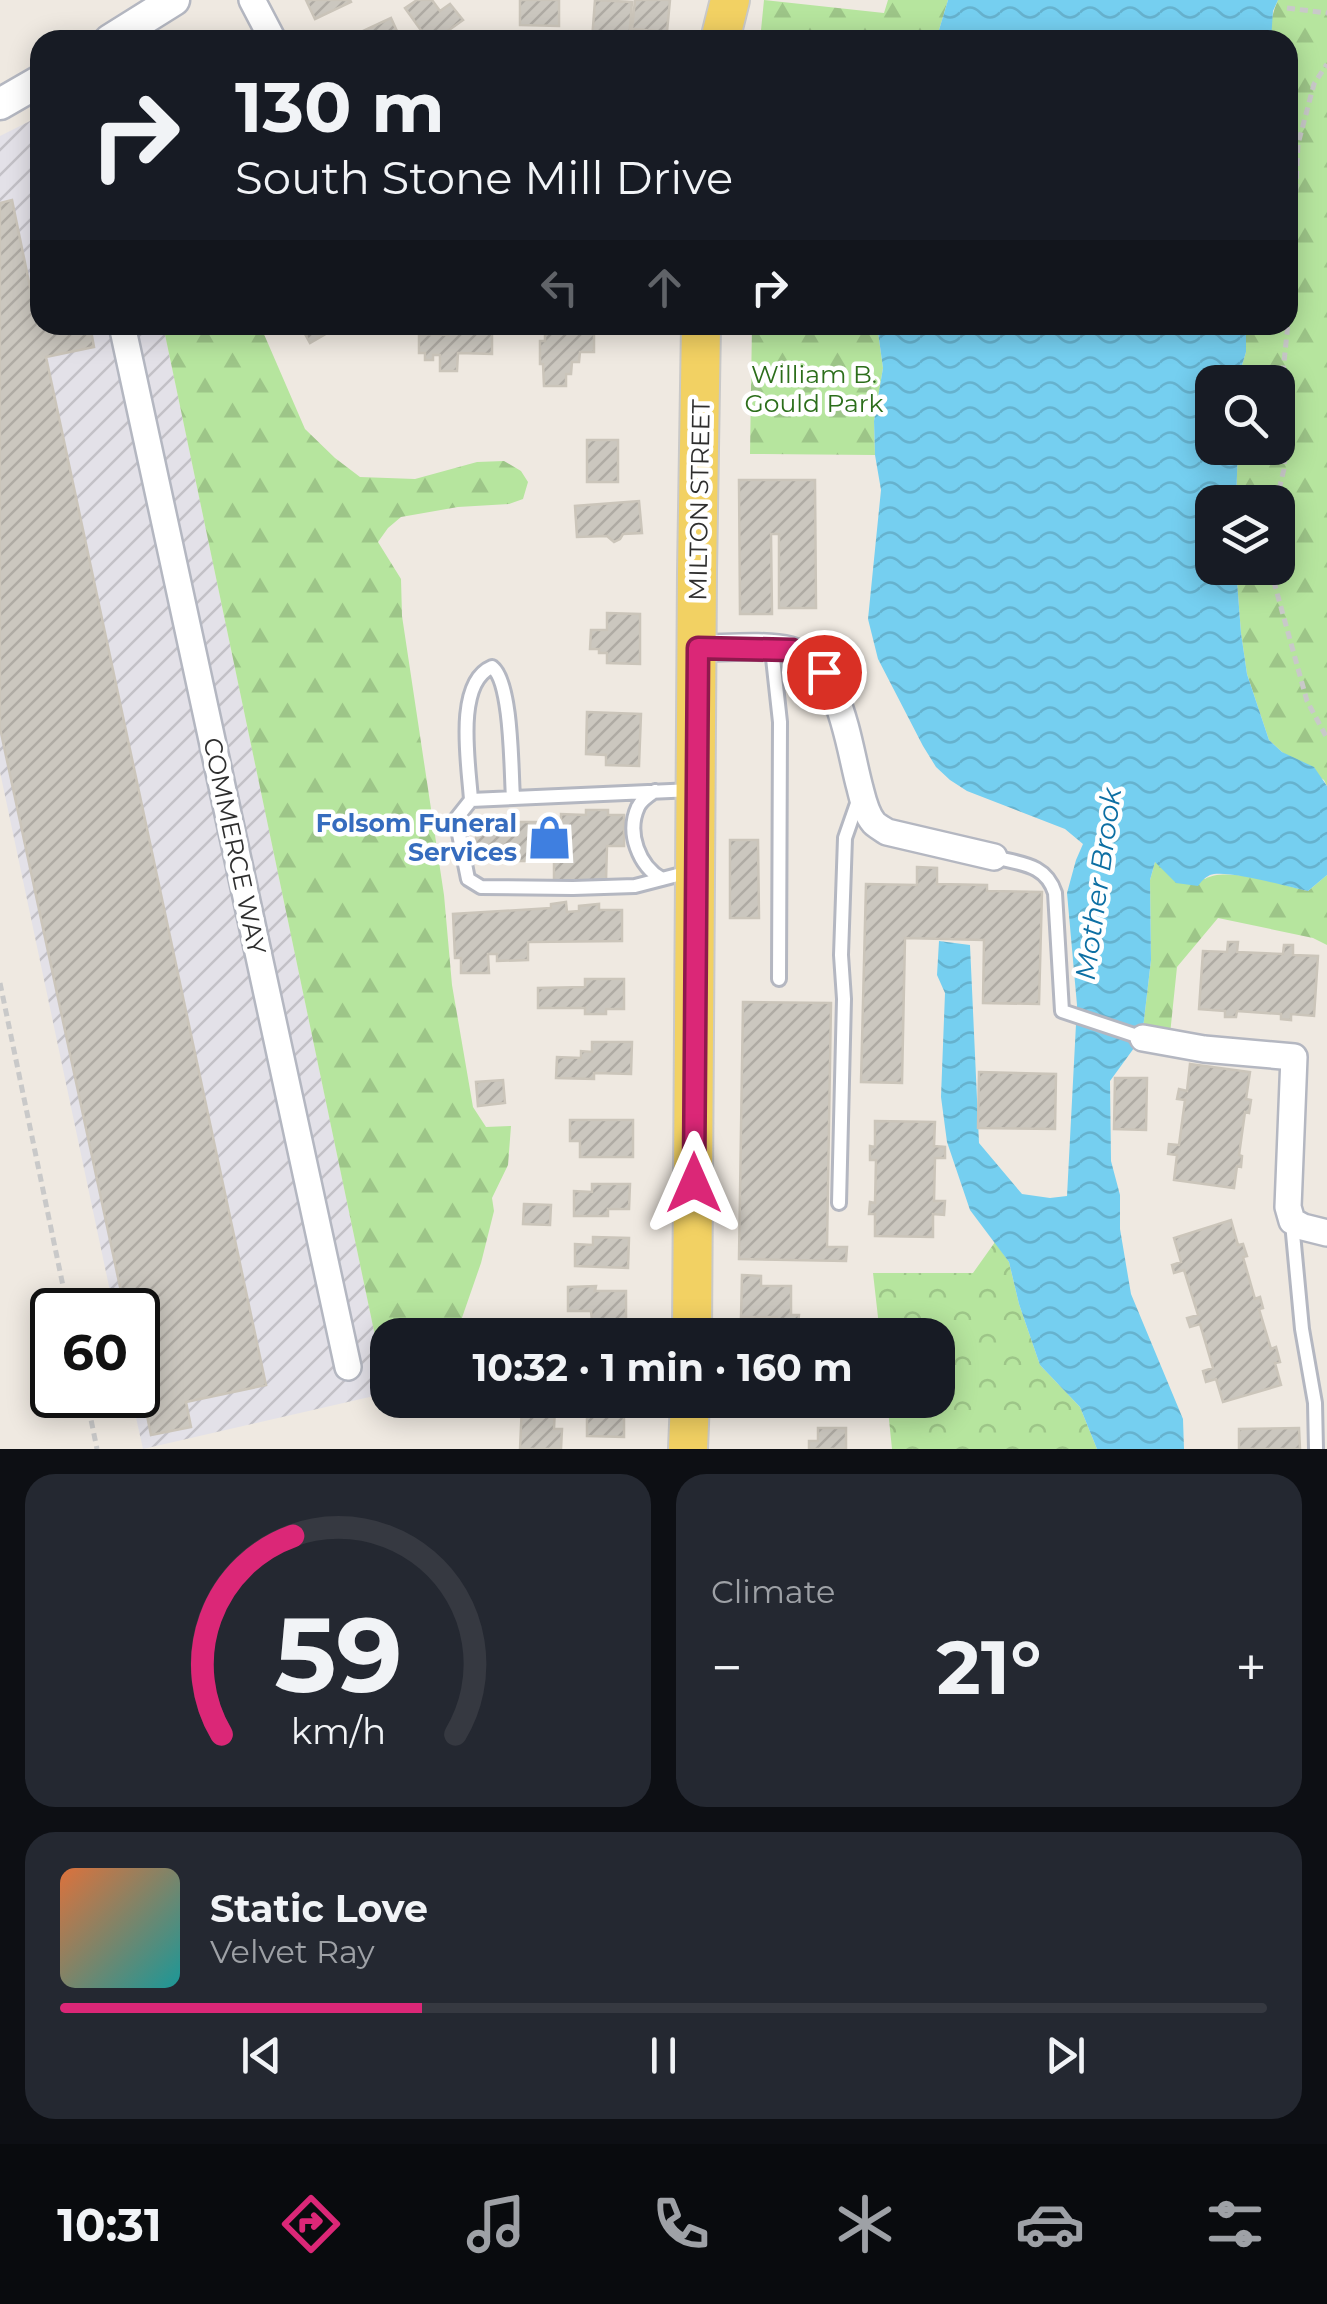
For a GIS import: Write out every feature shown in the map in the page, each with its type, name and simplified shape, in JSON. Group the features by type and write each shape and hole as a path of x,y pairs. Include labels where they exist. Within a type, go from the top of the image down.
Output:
{"main road":[{"path":"710,0 711,30"},
{"path":"722,30 730,0"},
{"name":"MILTON STREET","path":"692,1318 679,875 697,790 702,335"},
{"path":"688,1449 689,1418"}],"street":[{"path":"126,30 174,0"},
{"path":"252,0 268,30"},
{"path":"0,104 30,87"},
{"name":"COMMERCE WAY","path":"124,335 348,1367"},
{"path":"698,648 792,650 810,659 824,672 834,691 867,812 875,825 887,832 994,857"},
{"path":"1143,1038 1204,1049 1294,1057 1287,1196 1292,1221 1327,1233"}],"lane":[{"path":"772,649 780,722 779,979"},
{"path":"513,798 506,699 503,681 492,666 484,670 466,707 471,800 456,819 468,880 481,887 635,886 679,875"},
{"path":"471,800 697,790"},
{"path":"656,791 638,805 635,845 643,863 679,875"},
{"path":"839,1203 844,838 861,792"},
{"path":"994,857 1032,866 1051,880 1062,1011 1143,1038"},
{"path":"1292,1221 1302,1329 1315,1403 1316,1449"}],"path":[{"path":"1287,8 1327,14"},
{"path":"1298,144 1314,84 1327,64"},
{"path":"1280,485 1286,432 1281,391 1287,335"},
{"path":"1275,585 1307,701 1327,738"},
{"path":"0,983 63,1288"},
{"path":"91,1418 98,1449"}],"shaded area":[{"path":"30,121 30,335 165,335 371,1318 370,1397 143,1449 136,1418 160,1418 160,1288 109,1288 0,772 0,136"}],"green space":[{"path":"764,0 884,13 888,0 948,0 939,30 761,30"},
{"path":"1278,0 1327,0 1327,786 1269,740 1247,674 1237,585 1295,585 1295,485 1237,485 1237,465 1295,465 1295,365 1242,365 1246,335 1298,335 1298,30 1272,30"},
{"path":"165,335 264,335 305,429 360,477 415,479 477,462 504,461 521,471 528,482 523,499 509,504 458,507 401,517 378,542 401,579 402,616 444,895 452,985 473,1107 486,1127 511,1126 508,1165 492,1198 494,1211 462,1318 371,1318"},
{"name":"William B. Gould Park","path":"752,335 878,335 883,368 874,421 875,455 750,454"},
{"path":"1155,862 1205,879 1240,876 1308,891 1327,875 1327,945 1313,938 1218,918 1177,967 1169,1044 1142,1037 1151,960 1150,880"},
{"path":"995,1242 1009,1262 1040,1365 1080,1407 1097,1449 892,1449 889,1418 955,1418 955,1318 878,1318 873,1273 973,1273"}],"water":[{"path":"948,0 1278,0 1272,30 939,30"},
{"name":"Mother Brook","path":"878,335 1246,335 1242,365 1195,365 1195,465 1237,465 1237,485 1195,485 1195,585 1237,585 1247,674 1269,740 1282,752 1314,767 1327,786 1327,875 1308,891 1218,874 1208,876 1198,886 1176,883 1155,862 1150,880 1151,960 1142,1037 1110,1081 1111,1161 1120,1195 1120,1229 1131,1294 1183,1419 1184,1449 1097,1449 1080,1407 1040,1365 1009,1262 970,1210 947,1142 941,1097 945,993 937,975 939,941 970,945 979,1143 1022,1194 1067,1196 1077,1005 1067,893 1083,844 1065,829 967,791 950,780 923,746 878,659 868,619 881,490 874,421 883,368"}],"building":[{"path":"306,0 350,0 351,2 315,19"},
{"path":"417,0 432,0 440,11 450,4 463,20 449,30 421,30 405,8"},
{"path":"520,0 559,0 559,26 520,25"},
{"path":"595,0 632,2 630,30 593,30"},
{"path":"635,0 670,0 667,30 632,29"},
{"path":"391,18 396,30 365,30"},
{"path":"12,200 30,287 30,335 92,335 94,347 46,357 266,1385 186,1402 191,1427 151,1435 148,1418 160,1418 160,1288 120,1288 0,728 0,203"},
{"path":"306,335 324,335 310,343"},
{"path":"419,335 492,335 492,354 458,353 457,371 440,371 440,355 425,360 425,353 419,353"},
{"path":"545,335 594,335 594,352 580,352 579,362 572,362 571,374 566,374 566,386 544,386 540,341 545,341"},
{"path":"587,440 618,440 618,482 587,482"},
{"path":"739,480 815,480 816,608 779,608 779,534 771,534 772,614 740,614"},
{"path":"639,501 642,533 623,534 614,542 607,536 577,537 575,506"},
{"path":"607,613 640,614 640,664 607,663 607,653 590,649 591,630 607,630"},
{"path":"587,712 641,714 639,766 606,765 606,755 586,754"},
{"name":"Folsom Funeral Services","path":"586,810 624,815 624,846 607,846 606,881 554,881 554,861 476,861 476,822 538,822 538,828 561,828 561,814 586,815"},
{"path":"730,840 758,840 759,918 730,918"},
{"path":"917,867 937,868 937,884 987,885 987,891 1042,892 1039,1004 983,1003 984,940 905,938 902,1083 861,1082 866,884 917,885"},
{"path":"566,902 567,912 599,904 599,910 622,910 622,941 528,942 528,960 497,961 497,954 488,954 489,973 461,973 461,958 455,958 453,914 551,908 551,904"},
{"path":"1228,942 1238,942 1237,952 1283,954 1284,945 1293,945 1293,955 1318,956 1314,1016 1291,1014 1291,1020 1281,1019 1281,1014 1237,1011 1236,1017 1225,1017 1225,1011 1199,1009 1203,951 1227,952"},
{"path":"585,979 624,979 624,1009 585,1014 585,1008 538,1008 538,988 585,987"},
{"path":"743,1002 831,1003 827,1247 847,1247 846,1261 739,1259"},
{"path":"592,1042 632,1042 631,1074 594,1073 594,1079 556,1078 557,1057 581,1058 581,1051 592,1052"},
{"path":"1190,1064 1250,1072 1246,1099 1251,1100 1249,1113 1245,1112 1241,1167 1237,1166 1234,1188 1174,1180 1177,1155 1168,1154 1169,1144 1179,1145 1185,1100 1177,1099 1179,1089 1187,1091"},
{"path":"979,1072 1056,1074 1055,1129 978,1128"},
{"path":"1115,1078 1147,1078 1146,1130 1114,1129"},
{"path":"503,1080 505,1103 478,1106 476,1082"},
{"path":"570,1120 633,1120 633,1157 580,1157 580,1141 570,1141"},
{"path":"875,1121 935,1122 934,1146 945,1147 945,1158 935,1158 934,1201 945,1201 944,1215 933,1214 933,1237 875,1236 875,1214 869,1214 870,1202 875,1203 876,1160 870,1160 870,1146 875,1147"},
{"path":"592,1184 630,1184 629,1209 608,1209 608,1216 574,1216 574,1191 592,1192"},
{"path":"524,1204 551,1205 550,1225 523,1224"},
{"path":"1231,1220 1238,1245 1243,1244 1247,1256 1243,1257 1255,1299 1260,1297 1263,1308 1259,1309 1271,1349 1276,1347 1280,1362 1275,1363 1281,1385 1223,1402 1216,1379 1206,1382 1203,1371 1213,1368 1200,1324 1190,1327 1187,1318 1198,1315 1184,1270 1174,1273 1172,1265 1181,1262 1174,1238"},
{"path":"593,1237 629,1238 628,1268 575,1266 575,1244 593,1245"},
{"path":"742,1275 761,1276 761,1286 791,1286 791,1315 799,1318 741,1317"},
{"path":"568,1287 626,1291 626,1318 592,1318 591,1311 568,1311"},
{"path":"521,1418 554,1418 554,1429 562,1429 561,1449 520,1449"},
{"path":"587,1418 624,1418 624,1437 587,1436"},
{"path":"818,1428 846,1428 846,1449 809,1449 809,1441 818,1441"},
{"path":"1299,1428 1300,1449 1239,1449 1239,1429"}],"place":[{"name":"Folsom Funeral Services","path":"550,837"}],"route":[{"path":"694,1183 698,648 792,650 824,672"}]}
